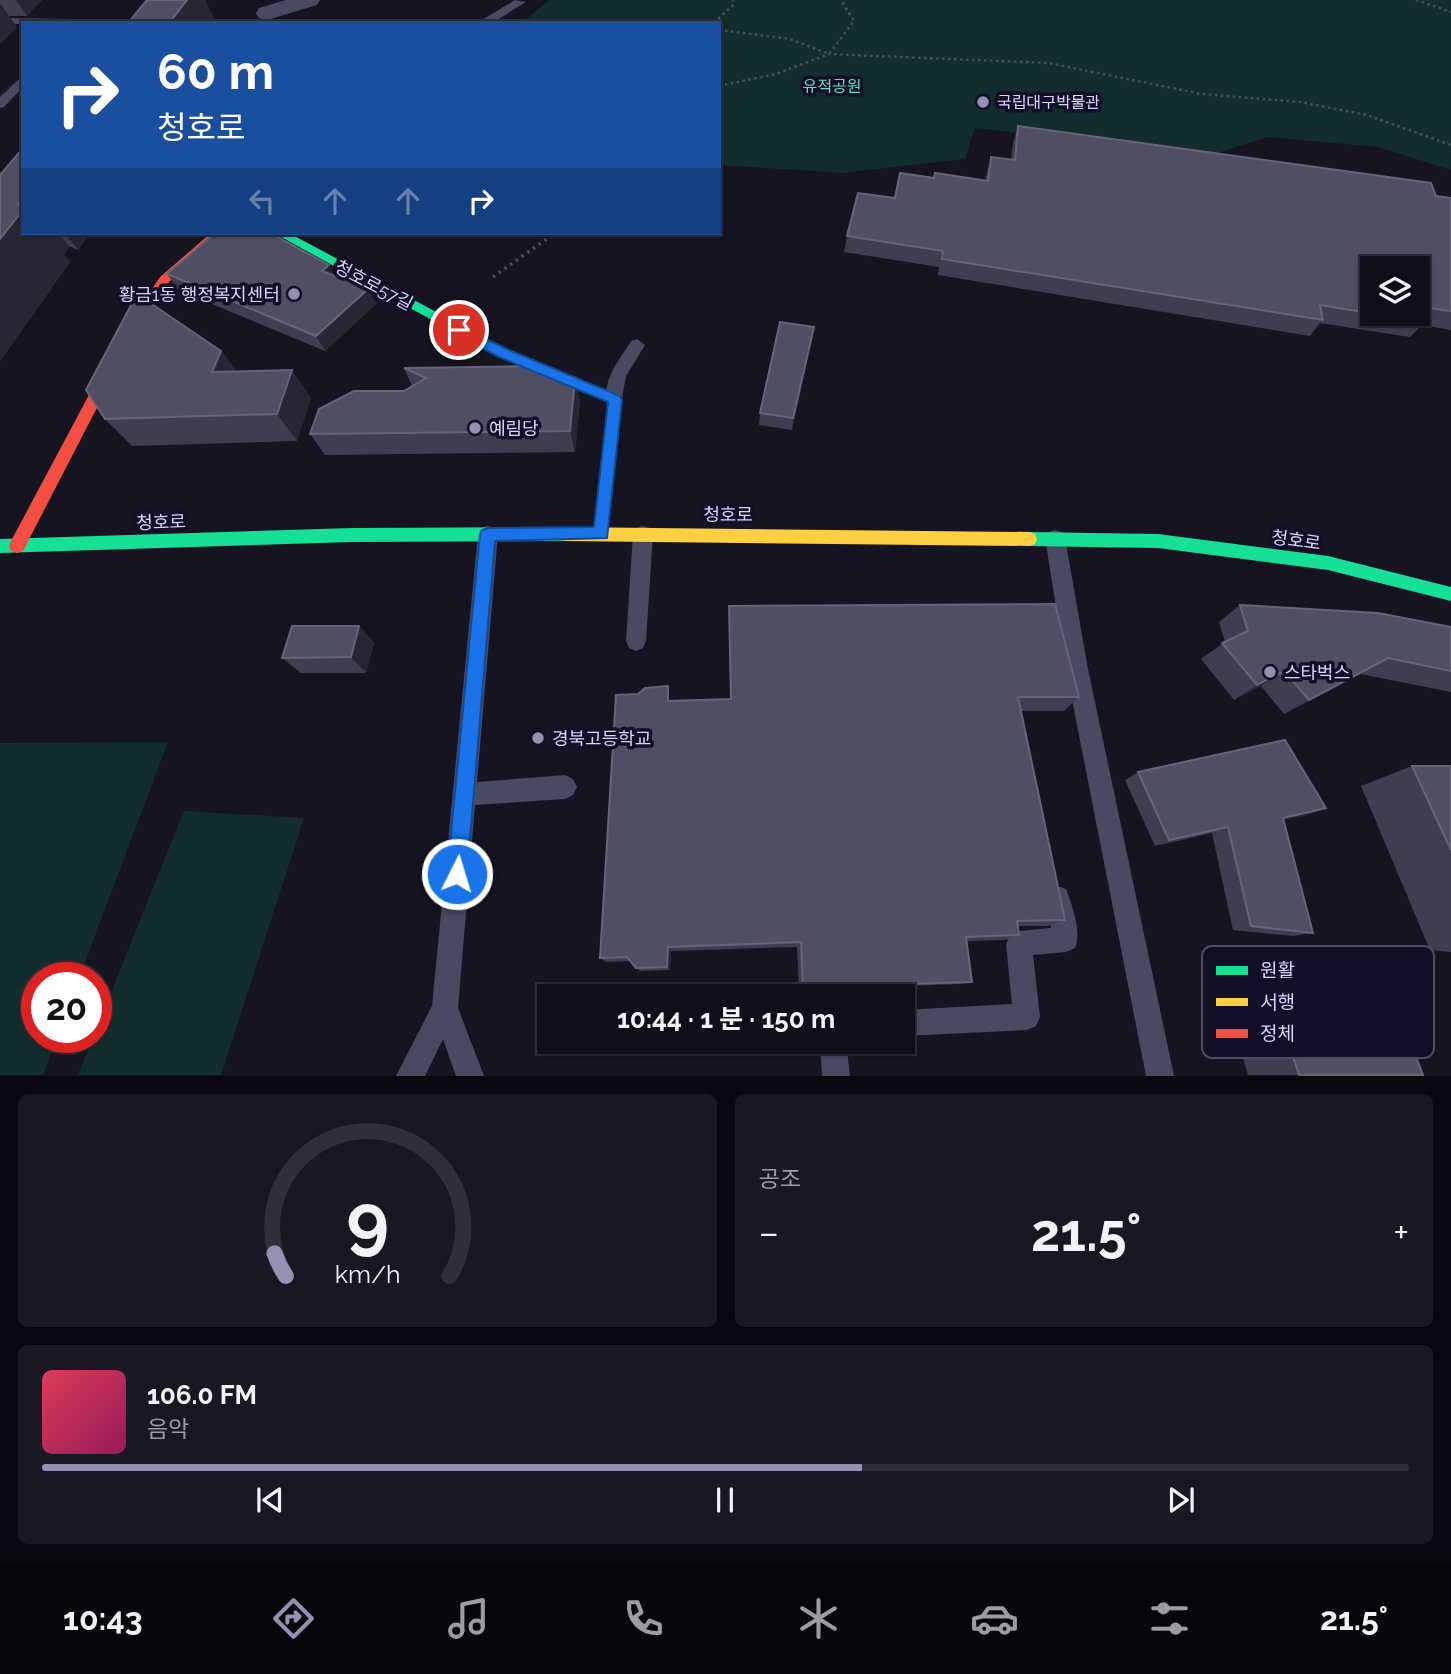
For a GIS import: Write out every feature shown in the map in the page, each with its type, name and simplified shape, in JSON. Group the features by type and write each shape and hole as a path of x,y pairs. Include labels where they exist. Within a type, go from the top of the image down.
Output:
{"main road":[{"path":"8,546 127,336 164,281 216,235"},
{"name":"청호로57길","path":"284,235 504,354 615,400"},
{"path":"601,534 615,400"},
{"name":"청호로","path":"8,546 352,535 488,534 1158,541 1328,564 1451,594"}],"street":[{"path":"263,12 309,0"}],"lane":[{"path":"487,21 520,2"},
{"path":"0,21 21,21"},
{"path":"0,104 21,81"},
{"path":"615,400 618,376 637,345"},
{"path":"410,1076 445,1007 488,534"},
{"path":"636,641 643,534"},
{"path":"1055,538 1077,668 1160,1076"},
{"path":"464,794 565,787"},
{"path":"915,1022 1027,1017 1019,944 1066,939 1052,873"},
{"path":"445,1007 470,1076"},
{"path":"834,1054 836,1076"}],"path":[{"path":"716,21 733,5 733,0"},
{"path":"721,86 760,81 798,69 830,54 854,21 841,0"},
{"path":"1416,0 1451,12"},
{"path":"721,30 746,31 785,39 819,48 830,54 1048,63 1202,94 1300,102 1367,115 1451,145"},
{"path":"493,277 552,235"}],"green space":[{"name":"유적공원","path":"549,0 1451,0 1451,170 1378,147 1268,137 1211,155 975,128 965,159 842,173 721,165 721,21 521,21"},
{"path":"168,742 85,962 21,962 21,1053 51,1053 43,1075 0,1075 0,743"},
{"path":"184,811 304,818 221,1075 78,1075 87,1053 112,1053 112,990"}],"building":[{"path":"147,0 187,0 171,21 130,21"},
{"name":"국립대구박물관","path":"1018,126 1431,183 1436,196 1451,198 1451,311 1430,308 1430,256 1360,256 1360,311 1320,305 1323,320 942,259 943,251 847,236 858,193 895,198 900,173 934,178 935,173 988,181 991,157 1015,160"},
{"path":"21,150 21,199 18,204 21,206 21,213 0,239 0,175"},
{"path":"213,235 274,235 329,265 322,271 368,289 316,336 167,274"},
{"path":"137,294 221,351 212,372 292,370 277,414 105,419 86,390"},
{"path":"780,322 814,327 793,418 760,413"},
{"path":"541,366 575,380 570,431 310,434 319,409 354,391 404,391 426,378 404,368"},
{"path":"1055,604 1079,697 1018,697 1065,920 1017,921 1019,935 966,937 972,982 803,984 801,942 668,947 667,967 636,968 627,957 600,958 616,695 638,694 645,688 668,686 668,701 731,699 729,606"},
{"path":"1240,605 1378,613 1451,627 1451,671 1388,658 1309,700 1284,671 1257,685 1222,643 1248,631"},
{"path":"292,626 359,626 351,657 282,658"},
{"path":"1285,740 1326,808 1283,818 1313,933 1251,926 1228,827 1169,840 1138,772"},
{"path":"1412,766 1451,766 1451,850"},
{"path":"1294,1058 1416,1058 1423,1075 1299,1075"}],"traffic: fast":[{"path":"284,235 504,354 615,399 601,534"},
{"path":"0,546 352,535 564,534"},
{"path":"1029,539 1158,541 1328,563 1451,594"}],"traffic: slow":[{"path":"564,534 1029,539"}],"traffic: jam":[{"path":"17,546 127,336 164,280 216,235"}],"place":[{"name":"국립대구박물관","path":"983,102"},
{"name":"황금1동 행정복지센터","path":"294,294"},
{"name":"예림당","path":"475,428"},
{"name":"스타벅스","path":"1270,672"},
{"name":"경북고등학교","path":"538,738"}],"route":[{"path":"457,874 488,534 601,534 615,400 504,354 459,330"}]}
